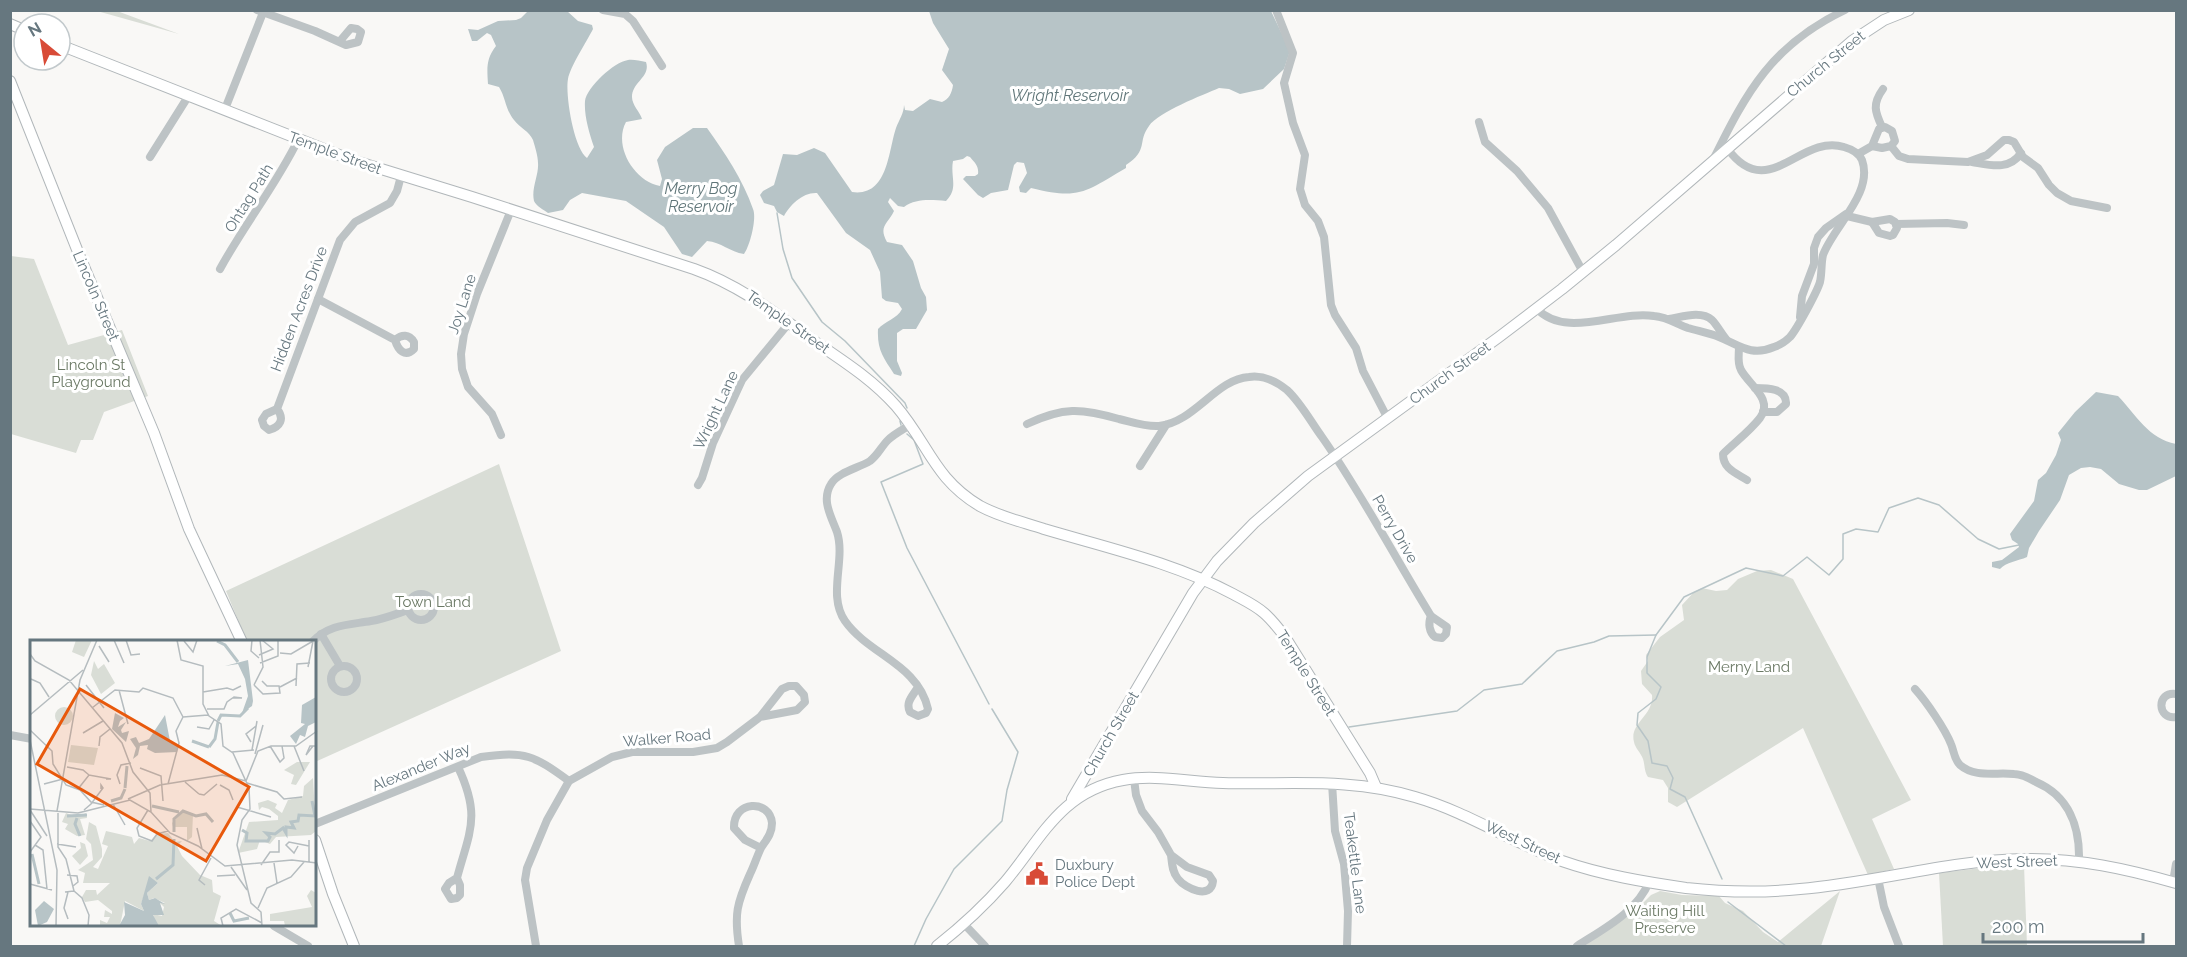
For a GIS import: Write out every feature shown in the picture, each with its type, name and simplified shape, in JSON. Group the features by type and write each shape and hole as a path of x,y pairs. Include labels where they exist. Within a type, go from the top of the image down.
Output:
{"main road":[{"name":"Church Street","path":"1068,804 1086,778 1156,654 1202,579 1254,523 1308,476 1388,419 1583,272 1852,41 1884,20 1909,10"},
{"name":"Temple Street","path":"72,50 298,140 401,176 712,275 750,296 868,379 910,425 945,479 980,506 1202,579 1253,605 1275,624 1370,773 1376,787"},
{"name":"Lincoln Street","path":"10,81 80,257 154,433 189,529 241,640"},
{"path":"1086,778 1106,784"},
{"name":"West Street","path":"937,946 964,924 1001,886 1047,826 1068,804 1106,784 1134,778 1226,783 1332,783 1376,787 1458,812 1530,847 1579,867 1649,882 1711,890 1800,890 1995,861 2026,859 2079,861 2135,871 2175,883"},
{"path":"316,843 354,946"}],"street":[{"path":"603,10 625,14 633,21 662,66"},
{"path":"1276,10 1293,53 1284,83 1293,123 1305,155 1300,189 1305,205 1318,221 1324,237 1331,305 1356,348 1363,371 1388,419"},
{"path":"1713,161 1736,114 1766,69 1800,38 1845,10"},
{"path":"225,109 261,11 340,41"},
{"path":"1882,127 1874,108 1876,99 1883,89"},
{"path":"150,157 189,95"},
{"path":"1479,123 1485,142 1517,171 1548,208 1583,272"},
{"path":"1858,154 1872,146 1882,148 1891,146 1895,141 1894,134 1889,128 1882,127"},
{"path":"1872,146 1876,134 1882,127"},
{"name":"Ohtag Path","path":"220,269 298,140"},
{"path":"1968,162 1987,155 2004,140 2014,142 2021,153 2041,172 2049,185 2064,198 2107,208"},
{"path":"1536,308 1548,318 1562,322 1582,322 1627,315 1655,316 1728,340 1739,347 1755,350 1774,347 1791,335 1817,291 1823,256 1849,213 1864,177 1862,160 1849,148 1824,145 1774,168 1758,171 1740,162 1727,148"},
{"path":"1891,146 1899,156 1908,159 2001,166 2013,162 2021,153"},
{"name":"Hidden Acres Drive","path":"277,409 332,257 343,236 355,222 390,203 397,191 401,176"},
{"name":"Joy Lane","path":"501,435 492,414 468,387 462,369 461,354 464,334 477,294 511,210"},
{"path":"1849,213 1872,222 1890,219 1896,224 1964,225"},
{"path":"1799,320 1802,296 1814,264 1814,248 1818,237 1826,228 1849,213"},
{"path":"1872,222 1879,233 1886,237 1893,235 1897,228 1896,224"},
{"path":"318,299 395,340"},
{"path":"1669,319 1690,315 1706,316 1714,322 1728,340"},
{"name":"Wright Lane","path":"698,485 713,443 742,380 789,323"},
{"path":"1739,347 1738,363 1741,371 1763,399 1763,412 1744,435 1723,454 1726,467 1747,480"},
{"name":"Perry Drive","path":"1166,424 1190,413 1234,381 1250,376 1276,382 1287,390 1335,456 1431,616"},
{"path":"1755,388 1777,390 1786,399 1786,404 1777,412 1763,412"},
{"path":"1027,423 1048,414 1069,410 1105,415 1143,426 1166,424"},
{"path":"1140,466 1166,424"},
{"path":"910,425 892,437 873,459 833,480 827,501 838,536 837,596 843,617 861,637 906,671 918,687"},
{"path":"314,640 338,626 372,621 408,610"},
{"path":"321,634 339,666"},
{"name":"Walker Road","path":"569,781 612,757 632,752 693,752 717,748 760,717 785,688 796,687 804,695 805,702 797,710 760,717"},
{"path":"1916,689 1949,740 1955,758 1966,769 1984,774 2018,774 2044,785 2058,796 2065,804 2075,825 2079,861"},
{"path":"2176,694 2167,695 2161,701 2161,705 2165,714 2171,718 2176,717"},
{"path":"10,735 30,739"},
{"name":"Alexander Way","path":"316,824 481,757 501,754 531,756 541,760 569,781"},
{"path":"457,878 473,817 466,785 458,767"},
{"path":"1134,778 1136,795 1142,811 1158,832 1171,855 1175,875 1183,884 1199,891 1207,891 1212,887 1213,881 1209,875 1187,867 1171,855"},
{"path":"536,946 525,880 527,868 547,820 569,781"},
{"name":"Teakettle Lane","path":"1332,783 1335,831 1344,864 1348,911 1347,946"},
{"path":"739,946 736,917 738,901 770,832 770,816 760,807 745,807 737,815 734,828 742,838 761,848"},
{"path":"2175,883 2176,864"},
{"path":"1878,878 1884,907 1899,946"},
{"path":"1577,946 1633,907 1644,894 1649,882"},
{"path":"964,924 985,946"},
{"path":"276,927 308,946"}],"green space":[{"path":"97,11 117,11 179,34"},
{"name":"Lincoln St Playground","path":"11,256 34,259 68,345 122,330 148,396 104,412 93,440 81,440 76,453 11,434"},
{"name":"Town Land","path":"499,464 561,651 316,762 316,640 246,640 226,591"},
{"name":"Merny Land","path":"1771,570 1793,579 1911,800 1872,819 1894,869 1868,875 1803,728 1677,807 1668,802 1668,788 1663,780 1647,775 1633,735 1652,702 1652,695 1642,684 1641,671 1648,661 1646,655 1660,637 1684,620 1682,605 1694,592 1702,588 1716,591 1727,590 1738,579 1757,571"},
{"path":"2024,865 2027,946 1943,946 1939,873"},
{"name":"Waiting Hill Preserve","path":"1660,891 1682,895 1719,896 1725,903 1743,911 1763,932 1778,942 1840,891 1821,946 1584,946 1634,912 1651,895"}],"water":[{"name":"Merry Bog Reservoir","path":"529,10 567,11 578,21 592,25 593,29 569,74 567,87 574,133 582,153 587,158 594,147 585,112 587,95 596,82 609,70 628,60 646,62 647,67 632,97 642,119 626,122 622,141 628,161 642,177 660,186 662,179 657,160 665,147 693,128 707,128 733,167 753,209 752,232 744,254 707,241 692,257 682,254 664,227 626,201 582,193 570,200 563,210 548,213 536,205 534,191 538,160 533,140 511,116 499,87 488,84 488,64 490,55 496,46 491,35 487,33 477,41 472,41 468,29 478,30 498,21 516,20"},
{"name":"Wright Reservoir","path":"929,11 1271,11 1290,51 1284,69 1263,89 1240,94 1219,88 1161,115 1149,126 1138,155 1126,165 1126,168 1081,192 1047,192 1031,188 1026,193 1020,192 1019,187 1027,173 1024,163 1017,162 1014,165 1008,190 991,193 983,198 963,179 966,176 978,174 976,165 967,156 953,161 953,187 946,201 919,201 904,207 898,206 890,198 888,202 894,211 885,225 884,237 887,242 902,245 913,261 926,297 927,310 916,329 903,329 897,333 897,361 901,376 894,374 884,358 880,348 878,329 902,309 898,303 882,298 880,272 870,250 846,233 817,193 798,200 784,216 777,212 774,206 764,203 760,195 774,185 783,154 797,155 814,148 825,153 852,192 864,192 880,180 904,105 905,110 913,111 930,99 944,101 952,91 953,85 942,70 949,49 933,23"},
{"path":"2096,392 2118,396 2151,432 2176,444 2176,476 2147,490 2139,490 2119,484 2101,469 2081,468 2069,475 2060,500 2029,548 2027,557 2009,563 2000,569 1992,567 1992,562 2002,560 2019,547 2010,534 2034,501 2038,480 2046,473 2056,455 2061,440 2058,433 2075,412"}],"waterway":[{"path":"777,213 783,249 792,278 822,322 845,341 905,403 907,408"},
{"path":"900,421 901,425"},
{"path":"907,434 914,440 923,464 881,482 907,548 989,704"},
{"path":"1722,879 1685,797 1670,789 1673,778 1667,766 1652,763 1648,741 1637,725 1638,713 1656,699 1661,687 1647,673 1647,657 1656,635 1684,597 1746,568 1783,576 1807,557 1829,575 1843,559 1843,534 1856,529 1878,532 1889,508 1918,498 1939,505 1978,539 1999,549 2019,545"},
{"path":"1349,727 1457,711 1484,690 1522,684 1557,651 1609,636 1656,635"},
{"path":"914,946 954,869 1002,821 1007,790 1018,752 992,709"},
{"path":"1728,902 1786,946"}],"place":[{"name":"Duxbury Police Dept","path":"1037,874"}]}
